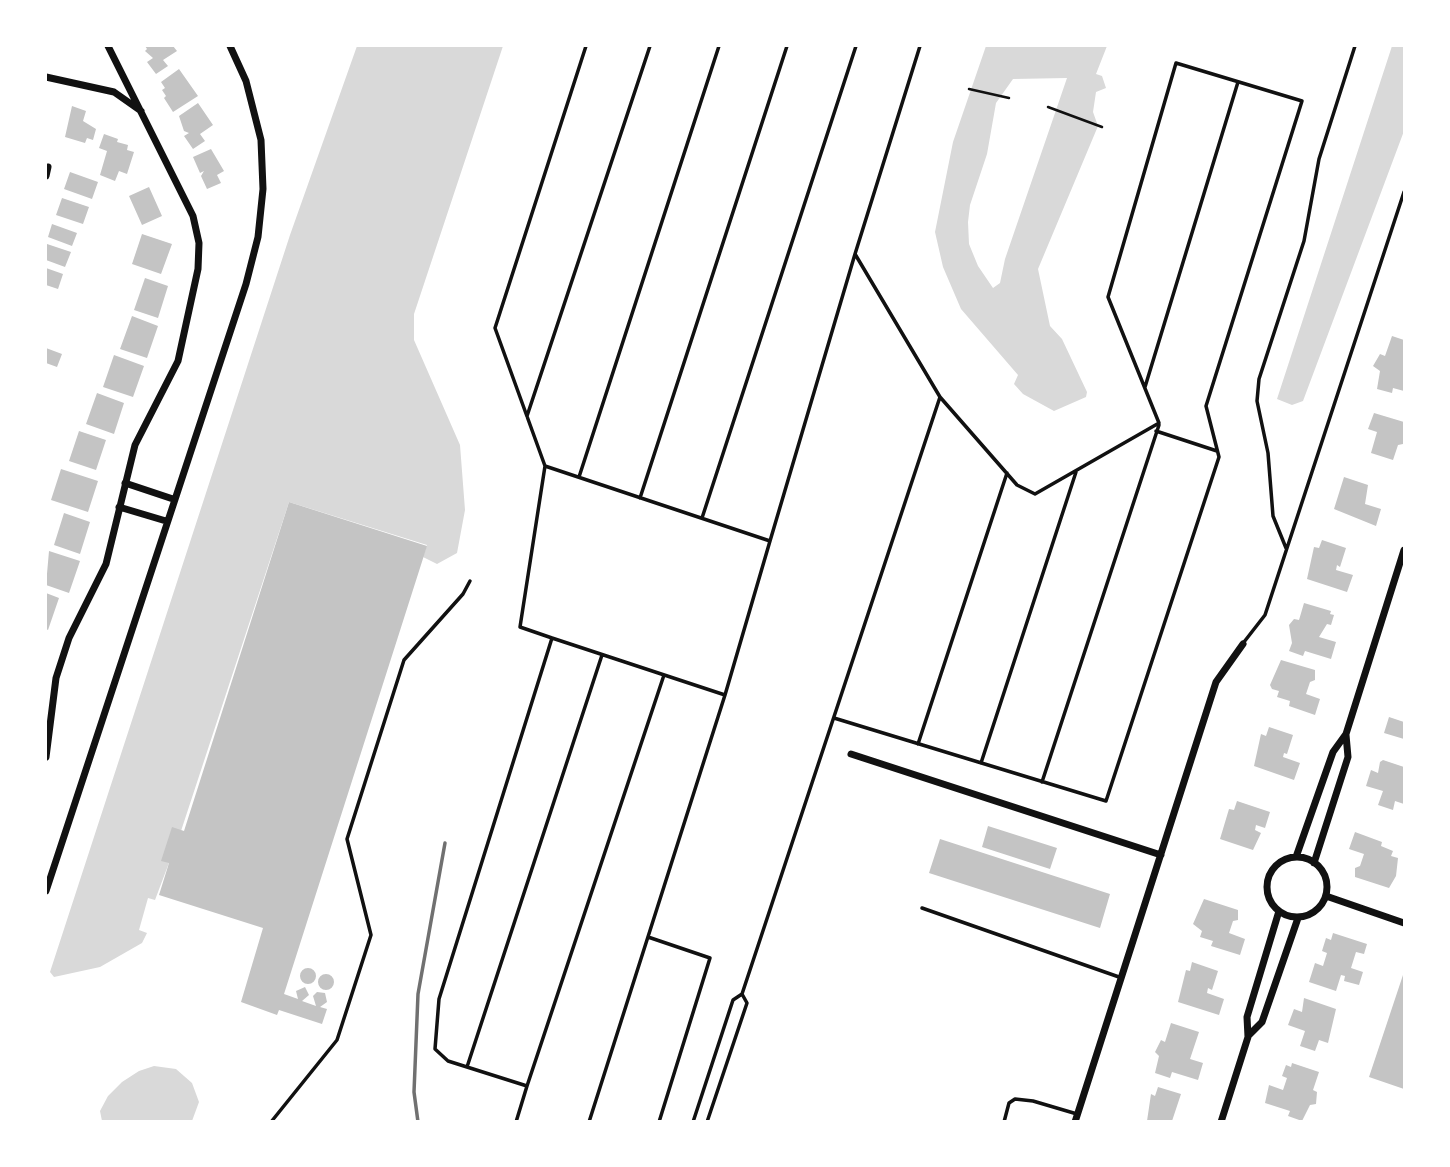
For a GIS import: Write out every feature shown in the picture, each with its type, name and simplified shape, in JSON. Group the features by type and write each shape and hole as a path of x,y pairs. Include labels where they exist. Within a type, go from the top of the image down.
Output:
{"street":[{"path":"46,757 56,678 69,638 106,564 135,445 178,361 198,269 199,243 193,216 145,114 108,46"},
{"path":"46,891 246,284 258,237 263,189 261,140 246,81 230,46"},
{"path":"46,77 114,92 145,114"},
{"path":"125,483 173,499"},
{"path":"119,507 166,522"},
{"path":"1296,857 1333,752 1346,734 1405,550"},
{"path":"1076,1118 1216,682 1243,644"},
{"path":"1314,863 1348,757 1346,734"},
{"path":"851,754 1161,855"},
{"path":"1296,857 1314,863 1324,873 1326,897 1310,915 1297,918 1279,911 1270,900 1267,890 1269,875 1278,864 1296,857"},
{"path":"1326,897 1405,923"},
{"path":"1221,1122 1249,1035 1247,1017 1279,911"},
{"path":"1249,1035 1262,1022 1297,918"}],"lane":[{"path":"586,46 495,328 545,466 520,627 725,695"},
{"path":"527,416 650,46"},
{"path":"579,477 719,46"},
{"path":"640,498 787,46"},
{"path":"702,518 856,46"},
{"path":"589,1122 725,695 855,254 920,46"},
{"path":"1286,548 1273,516 1268,453 1257,401 1259,379 1304,241 1319,159 1355,46"},
{"path":"834,718 1042,782 1106,801 1219,457 1206,406 1302,101 1176,63 1108,297 1160,423 1042,782"},
{"path":"1145,387 1238,82"},
{"path":"1243,644 1265,615 1405,192"},
{"path":"855,254 940,397 1017,485 1035,494 1160,423"},
{"path":"693,1122 733,1000 742,994 940,397"},
{"path":"1156,431 1217,451"},
{"path":"545,466 770,541"},
{"path":"981,763 1077,471"},
{"path":"918,744 1007,473"},
{"path":"271,1122 337,1040 371,935 347,839 404,660 463,594 470,581"},
{"path":"527,1086 448,1061 435,1049 439,999 552,638"},
{"path":"467,1067 601,655"},
{"path":"516,1122 664,676"},
{"path":"922,908 1121,978"},
{"path":"648,937 710,958 659,1122"},
{"path":"707,1122 747,1003 742,994"},
{"path":"1003,1122 1009,1103 1015,1099 1033,1101 1076,1118"}],"path":[{"path":"969,89 1009,98"},
{"path":"1048,107 1102,127"}],"shaded area":[{"path":"357,46 503,46 414,314 414,340 460,445 465,510 457,553 437,564 423,557 427,545 289,502 181,831 155,900 148,898 139,930 147,933 142,943 100,967 54,977 50,972 290,235"},
{"path":"986,46 1107,46 1096,74 1102,76 1106,88 1096,92 1093,112 1098,126 1038,269 1050,326 1062,339 1087,392 1086,397 1054,411 1023,394 1014,384 1018,375 961,309 943,267 935,232 953,142","holes":["1067,78 1005,259 1000,283 993,288 978,266 969,244 970,205 987,154 996,103 1013,79"]},
{"path":"1392,46 1404,46 1404,131 1303,401 1292,405 1277,399"},
{"path":"154,1066 176,1069 192,1083 199,1102 192,1121 102,1121 100,1111 108,1096 122,1082 139,1071"}],"building":[{"path":"145,46 173,46 177,51 163,60 168,66 156,74 147,62 153,58 145,51"},
{"path":"179,69 198,96 173,112 164,98 166,96 162,90 165,88 161,82"},
{"path":"198,103 213,125 200,134 205,141 193,149 184,136 189,133 184,131 179,116"},
{"path":"72,106 86,111 83,121 96,129 93,140 87,138 85,143 65,137"},
{"path":"104,134 128,145 127,150 134,152 127,174 119,171 115,181 100,175 107,151 99,148"},
{"path":"211,149 224,171 217,175 221,183 207,189 201,176 204,171 200,173 193,157"},
{"path":"70,172 98,182 92,199 64,189"},
{"path":"149,187 162,216 142,225 129,196"},
{"path":"62,198 89,207 83,224 56,215"},
{"path":"52,224 77,233 72,246 48,237"},
{"path":"142,234 172,244 161,274 132,264"},
{"path":"47,244 71,252 65,267 46,260"},
{"path":"46,268 63,274 58,289 46,285"},
{"path":"145,278 168,286 158,318 134,310"},
{"path":"132,316 158,326 147,358 120,349"},
{"path":"1392,336 1404,340 1404,391 1393,388 1392,393 1377,389 1380,371 1373,366 1380,354 1385,356"},
{"path":"46,348 62,354 57,367 46,363"},
{"path":"114,355 144,366 133,397 103,387"},
{"path":"97,393 124,403 114,434 86,424"},
{"path":"1374,413 1404,422 1403,444 1398,445 1393,460 1371,453 1377,432 1368,429"},
{"path":"79,431 106,440 96,470 69,461"},
{"path":"61,469 98,481 88,512 51,500"},
{"path":"1344,477 1368,485 1365,504 1381,509 1376,526 1334,509"},
{"path":"289,502 427,546 284,994 298,999 296,991 305,987 309,995 302,1001 316,1006 313,996 317,992 325,993 327,1002 320,1007 327,1009 322,1024 279,1010 277,1015 241,1002 263,928 159,895 169,863 161,861 172,827 184,831"},
{"path":"64,513 90,522 80,554 54,545"},
{"path":"1322,540 1346,548 1340,567 1337,565 1336,570 1353,575 1347,592 1307,579 1314,547 1319,548"},
{"path":"49,551 80,561 69,593 46,585"},
{"path":"46,593 59,598 48,630 46,629"},
{"path":"1304,603 1331,611 1330,614 1334,615 1331,625 1327,624 1319,637 1336,642 1331,659 1305,651 1303,656 1289,651 1292,643 1289,625 1294,619 1299,620"},
{"path":"1281,660 1315,670 1315,680 1310,682 1306,694 1320,699 1315,715 1289,706 1290,701 1277,697 1279,691 1272,689 1270,685"},
{"path":"1389,717 1404,722 1404,739 1384,733"},
{"path":"1269,727 1293,735 1287,754 1284,753 1283,757 1300,763 1294,780 1254,766 1261,734 1266,736"},
{"path":"1383,760 1404,767 1404,804 1395,801 1393,810 1378,805 1383,791 1366,786 1371,770 1378,773"},
{"path":"1237,801 1270,812 1265,828 1256,825 1255,830 1261,833 1253,850 1220,839 1229,809 1234,810"},
{"path":"988,826 1057,848 1050,869 982,847"},
{"path":"1355,832 1382,842 1381,846 1393,851 1391,856 1398,858 1396,876 1389,888 1355,877 1355,868 1360,866 1364,854 1349,849"},
{"path":"940,839 1110,894 1100,928 929,873"},
{"path":"1204,899 1238,910 1238,920 1233,921 1229,933 1245,939 1240,955 1211,946 1213,941 1200,937 1202,931 1193,924"},
{"path":"1333,933 1367,944 1364,954 1356,952 1351,968 1363,972 1359,985 1344,981 1345,976 1341,975 1336,991 1309,982 1315,963 1323,966 1327,953 1322,951 1326,938 1331,940"},
{"path":"1192,962 1218,971 1212,990 1208,988 1207,993 1224,999 1219,1015 1178,1002 1186,970 1190,971"},
{"path":"308,968 316,976 308,984 300,976"},
{"path":"1404,972 1404,1089 1369,1077"},
{"path":"326,974 334,982 326,990 318,982"},
{"path":"1304,998 1336,1009 1328,1043 1319,1040 1315,1051 1300,1046 1305,1031 1288,1025 1294,1009 1302,1012"},
{"path":"1171,1023 1199,1032 1190,1059 1203,1063 1198,1080 1172,1072 1170,1078 1155,1073 1159,1056 1155,1052 1161,1040 1165,1042"},
{"path":"1292,1063 1319,1072 1313,1090 1317,1092 1316,1104 1310,1105 1302,1121 1288,1116 1290,1111 1265,1103 1269,1085 1283,1090 1287,1078 1282,1076 1286,1065 1291,1067"},
{"path":"1158,1087 1181,1094 1172,1121 1147,1121 1151,1094 1155,1096"}],"railway":[{"path":"418,1122 414,1092 418,994 445,843"}]}
